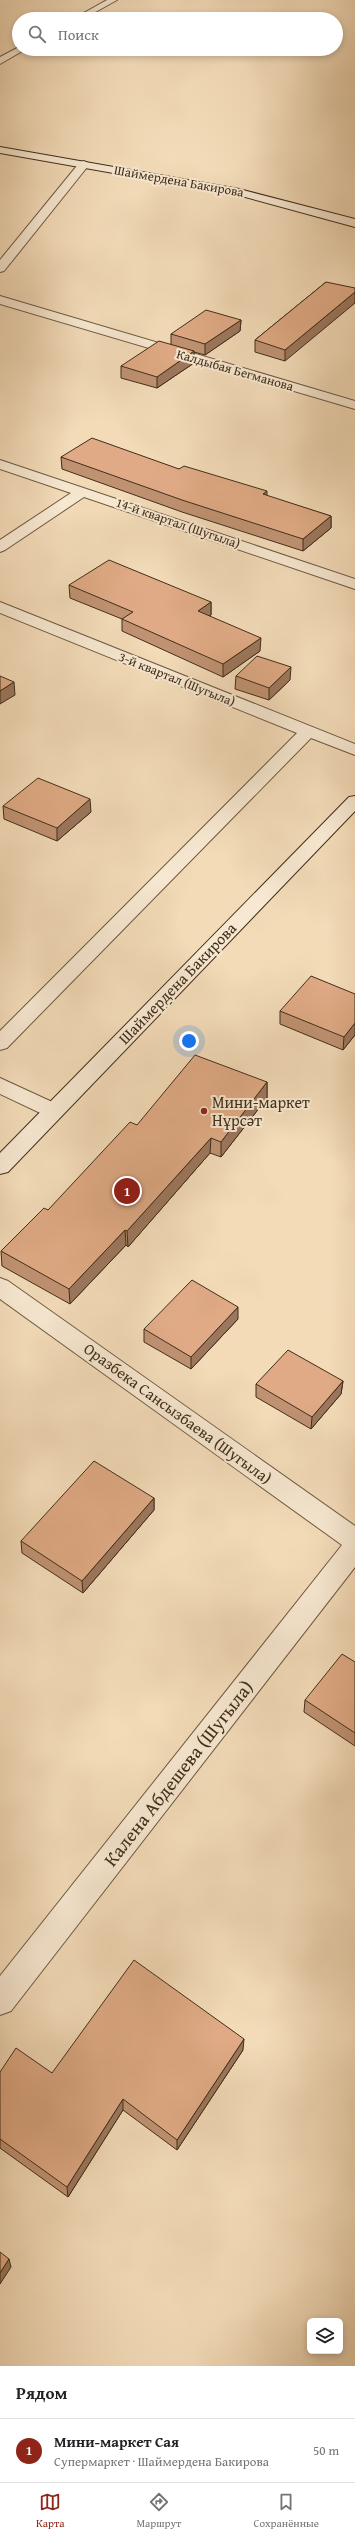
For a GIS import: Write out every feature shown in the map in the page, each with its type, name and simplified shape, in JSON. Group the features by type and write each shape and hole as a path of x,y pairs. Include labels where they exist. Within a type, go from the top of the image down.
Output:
{"street":[{"name":"Шаймердена Бакирова","path":"0,150 239,192 355,223"},
{"path":"0,268 84,164"},
{"name":"Калдыбая Бегманова","path":"0,300 355,405"},
{"name":"14-й квартал (Шугыла)","path":"0,464 84,491 355,584"},
{"path":"0,547 84,491"},
{"name":"3-й квартал (Шугыла)","path":"0,607 355,750"},
{"path":"0,1043 308,731"},
{"name":"Шаймердена Бакирова","path":"0,1166 355,801"},
{"path":"0,1084 53,1111"},
{"name":"Оразбека Сансызбаева (Шугыла)","path":"0,1286 355,1540"},
{"name":"Калена Абдешева (Шугыла)","path":"0,2000 355,1547"}],"lane":[{"path":"90,12 112,0"},
{"path":"0,61 12,54"}],"building":[{"path":"326,282 355,288 355,292 285,350 255,340"},
{"path":"206,310 241,320 205,344 171,334"},
{"path":"159,341 194,351 157,377 121,366"},
{"path":"92,438 179,469 184,466 267,491 263,494 331,516 303,539 182,500 61,457"},
{"path":"109,560 211,602 198,611 261,638 223,664 122,619 133,612 69,585"},
{"path":"257,656 291,667 269,688 236,676"},
{"path":"0,676 14,682 0,691"},
{"path":"38,778 90,799 57,828 3,806"},
{"path":"311,976 355,994 355,1023 344,1037 280,1011"},
{"path":"195,1055 267,1082 221,1142 211,1138 127,1231 125,1230 69,1289 1,1251 44,1208 48,1210 130,1122 137,1125"},
{"path":"192,1280 238,1307 191,1357 144,1329"},
{"path":"288,1350 343,1381 312,1417 256,1384"},
{"path":"94,1461 154,1498 82,1581 21,1541"},
{"path":"342,1654 355,1662 355,1733 305,1700"},
{"path":"134,1960 244,2039 177,2140 123,2099 67,2187 0,2139 0,2072 16,2048 52,2073"},
{"path":"0,2252 9,2259 0,2273"}],"place":[{"name":"Мини-маркет Нұрсәт","path":"204,1111"},
{"name":"Мини-маркет Сая","path":"127,1191"}]}
